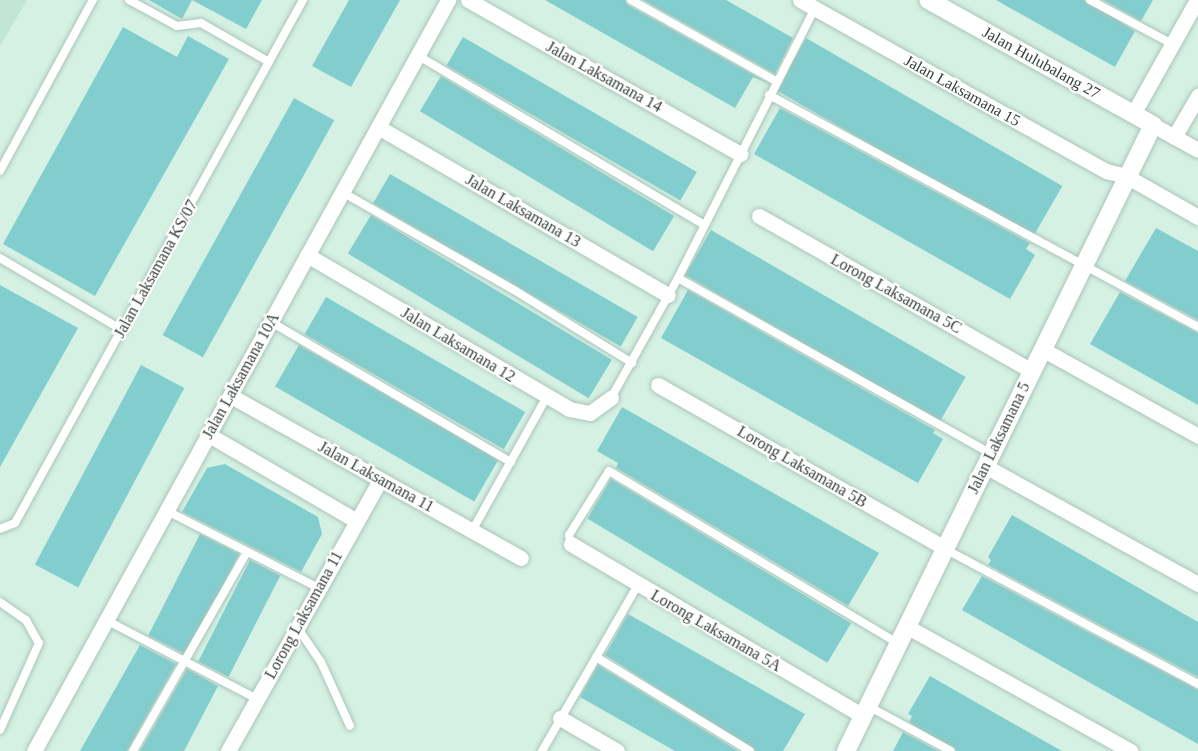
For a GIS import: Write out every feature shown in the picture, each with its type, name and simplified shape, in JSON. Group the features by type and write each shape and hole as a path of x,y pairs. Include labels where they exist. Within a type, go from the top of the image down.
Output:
{"street":[{"name":"Jalan Laksamana 10A","path":"34,751 448,0"},
{"name":"Jalan Laksamana 14","path":"468,0 740,154"},
{"name":"Jalan Laksamana 15","path":"800,0 1106,171 1126,177 1198,217"},
{"name":"Jalan Hulubalang 27","path":"928,0 1154,125"},
{"path":"1133,114 1197,0"},
{"path":"1174,137 1198,96"},
{"path":"1154,125 1198,150"},
{"name":"Jalan Laksamana 5","path":"846,751 1126,177 1154,125"},
{"name":"Jalan Laksamana 13","path":"378,127 668,295"},
{"name":"Lorong Laksamana 5C","path":"759,216 1032,371"},
{"name":"Jalan Laksamana 12","path":"307,255 546,398 590,413 611,398"},
{"path":"1042,349 1198,436"},
{"name":"Lorong Laksamana 5B","path":"658,385 945,548"},
{"name":"Jalan Laksamana 11","path":"231,396 520,558"},
{"path":"209,435 357,521"},
{"path":"988,460 1198,584"},
{"name":"Lorong Laksamana 11","path":"228,751 380,480"},
{"name":"Lorong Laksamana 5A","path":"571,544 638,585 866,711"},
{"path":"906,626 1131,751"},
{"path":"560,718 617,751"}],"lane":[{"path":"0,171 93,0"},
{"path":"129,0 177,26 201,23 269,62"},
{"name":"Jalan Laksamana KS/07","path":"0,529 15,523 303,0"},
{"path":"631,0 776,81"},
{"path":"1090,0 1172,44"},
{"path":"611,398 678,278 769,94 815,8"},
{"path":"417,55 704,225"},
{"path":"769,94 1198,327"},
{"path":"342,192 514,290 632,363"},
{"path":"0,258 122,330"},
{"path":"678,278 988,460"},
{"path":"271,322 511,462"},
{"path":"472,531 546,398"},
{"path":"571,544 569,534 609,471 898,643"},
{"path":"167,511 319,588"},
{"path":"945,548 1198,684"},
{"path":"133,751 247,552"},
{"path":"542,751 638,585"},
{"path":"0,602 26,620 39,644 0,730"},
{"path":"106,620 257,699"},
{"path":"297,627 321,662 350,726"},
{"path":"596,657 750,751"},
{"path":"866,711 951,751"}],"shaded area":[{"path":"0,0 27,0 0,46"}],"building":[{"path":"149,0 192,0 182,19"},
{"path":"192,0 262,0 246,29"},
{"path":"349,0 400,0 351,87 312,66"},
{"path":"545,0 625,0 628,5 770,84 753,77 735,108"},
{"path":"643,0 726,0 793,38 775,74"},
{"path":"996,0 1084,0 1135,31 1115,67"},
{"path":"1103,0 1153,0 1141,21"},
{"path":"123,27 177,57 188,36 229,59 95,296 3,244"},
{"path":"463,37 697,172 680,201 446,66"},
{"path":"806,38 1062,186 1032,238 776,90"},
{"path":"441,76 674,216 653,251 420,111"},
{"path":"294,98 334,120 203,357 163,335"},
{"path":"780,108 1030,243 1026,249 1035,255 1010,299 754,154"},
{"path":"390,174 638,317 621,346 373,203"},
{"path":"371,215 612,360 589,398 348,254"},
{"path":"1156,228 1198,251 1198,320 1125,281"},
{"path":"711,230 966,377 940,422 685,275"},
{"path":"0,285 78,328 0,467"},
{"path":"688,290 935,430 933,433 943,439 918,483 661,338"},
{"path":"1120,292 1198,333 1198,405 1090,344"},
{"path":"326,297 525,412 504,449 304,334"},
{"path":"299,345 498,460 474,502 275,387"},
{"path":"141,365 184,388 78,588 35,565"},
{"path":"622,407 879,553 848,606 616,468 618,463 597,451"},
{"path":"225,464 318,517 322,534 301,572 182,512 207,468"},
{"path":"611,479 851,623 827,663 587,518"},
{"path":"1012,515 1198,622 1198,677 988,565 991,560 988,557"},
{"path":"200,534 239,554 187,656 148,636"},
{"path":"250,560 280,575 229,677 198,662"},
{"path":"982,576 1198,690 1198,744 962,610"},
{"path":"628,614 805,714 783,751 756,751 605,655"},
{"path":"140,645 176,664 127,751 80,751"},
{"path":"598,665 738,751 675,751 580,697"},
{"path":"187,669 218,686 184,751 140,751"},
{"path":"930,676 1062,751 957,751 909,722 912,716 908,714"},
{"path":"903,732 938,751 893,751"}]}
